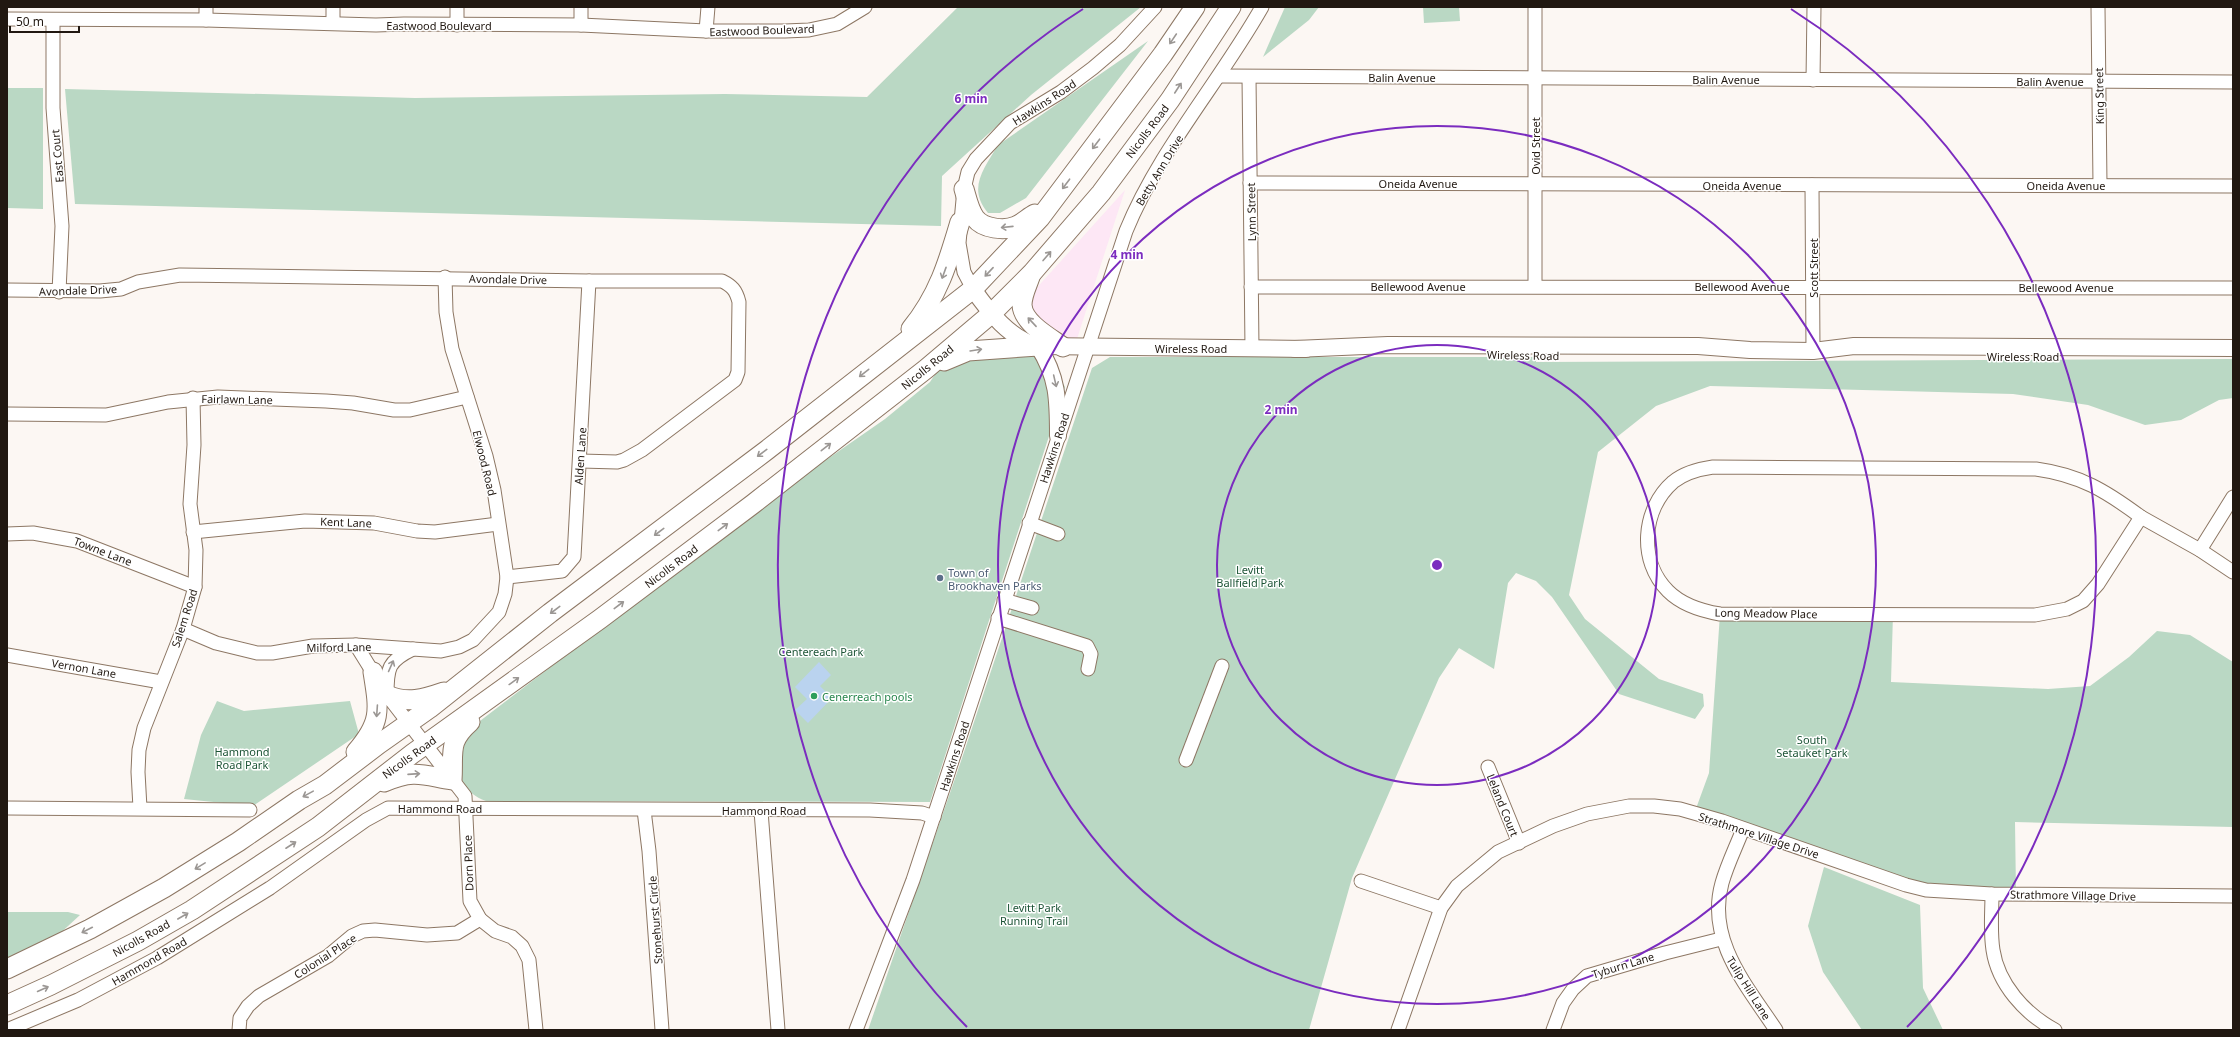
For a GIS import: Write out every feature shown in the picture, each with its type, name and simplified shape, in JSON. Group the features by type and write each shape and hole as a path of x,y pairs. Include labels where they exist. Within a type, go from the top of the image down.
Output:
{"highway":[{"path":"7,969 90,929 164,888 238,842 334,778 453,690 767,450 972,289 1040,218 1053,202 1163,54 1195,7"},
{"name":"Nicolls Road","path":"7,1005 51,985 138,941 192,910 318,827 364,791 600,619 753,504 926,368 991,314 1032,273 1101,193 1170,100 1231,7"},
{"path":"964,189 970,208 976,219 986,226 996,228 1016,226 1053,202"},
{"path":"895,348 921,316 940,285 960,222"},
{"path":"1032,273 1024,293 1022,305 1025,315 1037,328 1063,347"},
{"path":"926,368 968,351 1038,346"},
{"path":"334,778 370,736 376,723 378,702 373,672"},
{"path":"387,694 395,698 413,700 453,690"},
{"path":"364,791 408,774 431,774 452,780 452,747 455,739 459,732 495,695"}],"main road":[{"name":"Hawkins Road","path":"972,289 991,314 1022,340 1038,346 1086,348"},
{"name":"Wireless Road","path":"1086,348 1295,349 1396,345 1698,346 1750,350 1813,350 1854,346 2233,348"},
{"path":"1038,346 1049,363 1054,376 1058,398 1058,436"},
{"name":"Wireless Road","path":"1813,350 1853,356 2233,357"}],"street":[{"path":"206,7 206,20"},
{"path":"333,7 333,23"},
{"path":"457,7 457,25"},
{"path":"581,7 581,25"},
{"path":"706,31 708,7"},
{"name":"Eastwood Boulevard","path":"7,19 206,20 457,25 581,25 706,31 785,31 824,28 837,24 865,7"},
{"name":"Hawkins Road","path":"972,289 964,272 958,243 964,189 968,172 976,159 1010,123 1061,92 1093,68 1120,45 1155,7"},
{"name":"Betty Ann Drive","path":"1086,348 1126,231 1138,202 1262,7"},
{"name":"Ovid Street","path":"1535,7 1535,286"},
{"path":"1813,80 1814,7"},
{"name":"King Street","path":"2098,7 2100,185"},
{"name":"East Court","path":"53,20 53,108 62,226 59,292"},
{"name":"Balin Avenue","path":"1219,76 2233,82"},
{"name":"Lynn Street","path":"1249,77 1252,348"},
{"name":"Oneida Avenue","path":"1250,183 2233,186"},
{"name":"Scott Street","path":"1812,185 1813,350"},
{"name":"Avondale Drive","path":"7,290 59,292 121,289 138,282 180,274 445,277 589,281 722,281 731,285 737,292 739,302 738,372 735,380 642,450 624,460 617,462 581,461"},
{"name":"Elwood Road","path":"445,277 448,330 486,456 508,577 505,594 499,612 473,640"},
{"name":"Alden Lane","path":"508,577 562,571 574,557 581,461 589,281"},
{"name":"Bellewood Avenue","path":"1251,287 1812,286 2233,288"},
{"name":"Hawkins Road","path":"856,1030 913,880 1086,348"},
{"name":"Fairlawn Lane","path":"7,414 106,415 193,398 326,401 353,403 394,410 410,410 467,397"},
{"name":"Salem Road","path":"140,808 138,772 144,728 182,629 195,587 196,550 190,504 194,445 193,398"},
{"name":"Long Meadow Place","path":"2141,517 2098,584 2083,601 2067,609 2035,615 1720,614 1685,603 1668,592 1655,573 1647,550 1648,527 1653,510 1667,488 1681,477 1713,467 2036,469 2054,471 2103,490 2141,517 2200,550 2233,572"},
{"path":"2200,550 2233,497"},
{"name":"Kent Lane","path":"193,532 305,521 374,523 417,531 435,532 498,524"},
{"path":"1029,523 1058,534"},
{"name":"Towne Lane","path":"7,534 33,533 76,540 195,587"},
{"path":"1004,600 1032,608"},
{"path":"998,618 1087,646 1091,654 1088,669"},
{"name":"Milford Lane","path":"182,629 216,643 239,650 257,653 272,653 313,646 356,645 441,651 458,647 473,640"},
{"name":"Dorn Place","path":"356,645 408,724 465,796 468,887 470,901 480,919 495,931 512,937 522,946 529,960 536,1030"},
{"path":"387,694 389,666 394,660 413,649"},
{"name":"Vernon Lane","path":"7,655 161,682"},
{"path":"1186,760 1222,666"},
{"name":"Leland Court","path":"1488,767 1519,843"},
{"name":"Strathmore Village Drive","path":"1398,1030 1440,908 1457,886 1498,852 1572,818 1629,806 1654,806 1680,809 1722,821 1906,885 1926,890 1992,894 2233,896"},
{"path":"7,808 250,810"},
{"name":"Hammond Road","path":"7,1030 78,1000 157,958 264,892 366,820 388,808 886,811 922,813 934,817"},
{"name":"Stonehurst Circle","path":"644,810 650,851 662,1030"},
{"path":"761,811 778,1030"},
{"name":"Tulip Hill Lane","path":"1743,829 1721,885 1719,902 1722,939 1739,974 1776,1030"},
{"path":"1361,881 1440,908"},
{"path":"1992,894 1993,950 2000,973 2009,990 2025,1009 2042,1023 2055,1030"},
{"name":"Colonial Place","path":"239,1030 240,1018 248,1006 259,996 328,956 352,936 363,931 389,930 427,935 457,933 480,919"},
{"name":"Tyburn Lane","path":"1553,1030 1563,1003 1573,989 1587,976 1664,953 1722,939"}],"shaded area":[{"path":"1125,190 1075,345 1063,345 1024,302"}],"green space":[{"path":"958,7 1141,7 1031,95 942,176 941,226 75,204 65,89 415,98 725,94 867,97"},
{"path":"1285,7 1319,7 1309,20 1263,57"},
{"path":"1423,7 1459,7 1460,21 1424,23"},
{"path":"1148,41 1026,198 1000,213 988,213 982,204 978,187 983,170 998,145"},
{"path":"7,88 43,88 43,209 7,208"},
{"name":"Centereach Park","path":"1024,350 1053,364 1065,387 930,802 486,801 468,790 461,775 459,737 780,492 885,419 930,382 936,373 952,361"},
{"name":"Levitt Ballfield Park","path":"1110,357 1536,357 1536,362 2233,359 2233,398 2219,400 2181,420 2145,425 2088,405 2013,394 1710,386 1656,406 1598,452 1569,595 1585,619 1659,679 1703,694 1704,706 1695,719 1619,694 1552,597 1536,581 1516,573 1508,583 1494,669 1459,648 1439,678 1352,878 1309,1030 868,1030 960,764 1092,368"},
{"name":"South Setauket Park","path":"1720,614 1893,614 1891,682 2048,689 2090,686 2129,657 2157,631 2190,635 2233,662 2233,827 2015,822 2016,894 1949,892 1694,814 1709,773"},
{"name":"Hammond Road Park","path":"217,701 244,711 350,701 359,734 253,806 184,799 201,735"},
{"path":"1824,867 1920,905 1923,988 1943,1030 1862,1030 1823,972 1808,926"},
{"path":"7,912 68,912 80,915 55,938 7,961"}],"water":[{"path":"819,662 831,675 820,686 832,698 808,723 795,710 807,699 795,687"}],"place":[{"name":"Town of Brookhaven Parks","path":"940,578"},
{"name":"Cenerreach pools","path":"814,696"}],"park label":[{"name":"Levitt Park Running Trail","path":"1034,913"}]}
